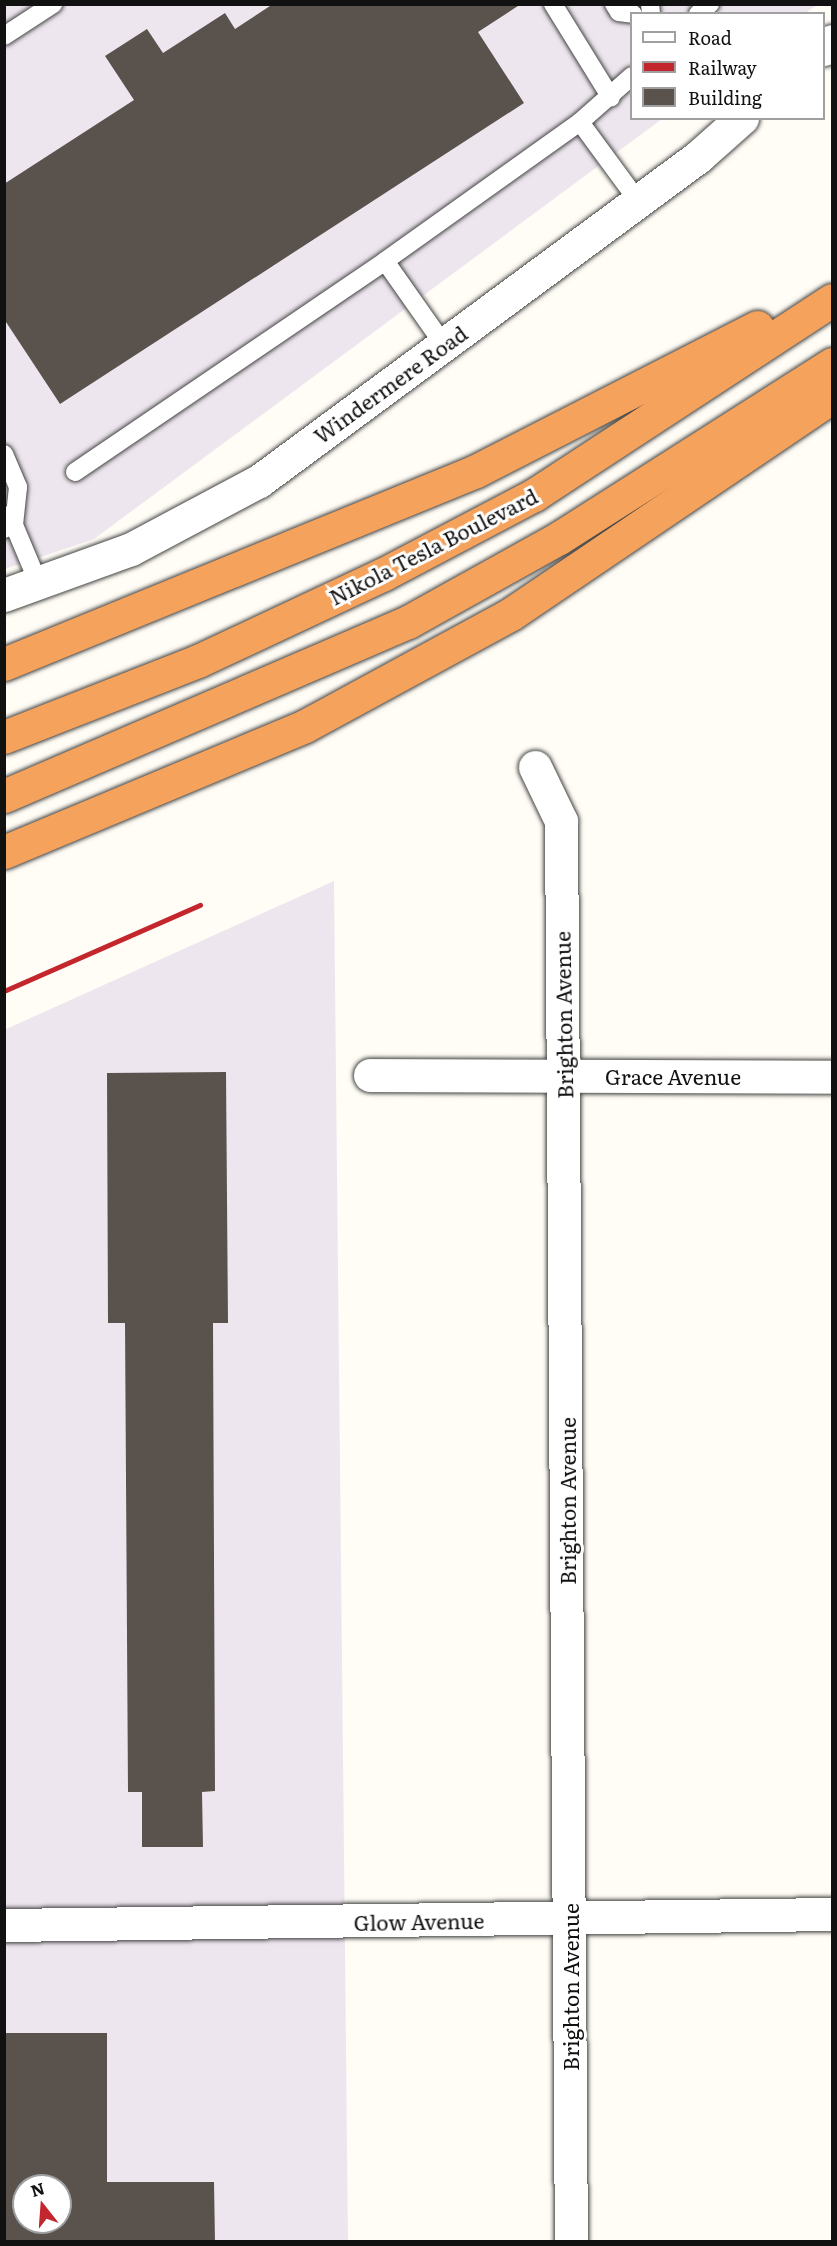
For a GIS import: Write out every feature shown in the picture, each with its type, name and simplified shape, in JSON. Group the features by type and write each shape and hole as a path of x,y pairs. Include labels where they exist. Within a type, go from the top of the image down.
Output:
{"highway":[{"path":"4,664 476,471 722,349 832,280"},
{"name":"Nikola Tesla Boulevard","path":"4,737 198,661 394,569 534,495 832,300"},
{"path":"4,796 408,622 559,538 832,364"},
{"path":"4,852 305,726 511,614 832,397"}],"street":[{"name":"Windermere Road","path":"4,595 130,549 259,481 638,201 735,121"},
{"name":"Brighton Avenue","path":"535,767 561,821 571,2241"},
{"name":"Grace Avenue","path":"370,1075 832,1077"},
{"name":"Glow Avenue","path":"4,1925 832,1914"}],"lane":[{"path":"4,36 53,4"},
{"path":"553,4 611,98"},
{"path":"614,4 619,12 630,14"},
{"path":"75,472 385,261 580,122 611,98 630,78"},
{"path":"580,122 638,201"},
{"path":"385,261 444,345"},
{"path":"4,454 18,487 8,523 38,582"}],"shaded area":[{"path":"4,5 817,5 807,12 630,12 630,120 661,120 94,539 5,569"},
{"path":"334,881 348,2241 5,2241 4,1030"}],"building":[{"path":"273,4 521,4 478,32 524,103 60,404 4,319 4,184 134,100 105,56 147,29 163,53 225,13 235,29"},
{"path":"226,1072 228,1323 213,1323 215,1791 202,1792 203,1847 142,1847 142,1792 128,1792 125,1323 108,1323 107,1073"},
{"path":"4,2033 107,2033 107,2182 214,2182 215,2242 4,2242"}],"railway":[{"path":"4,991 200,905"}]}
